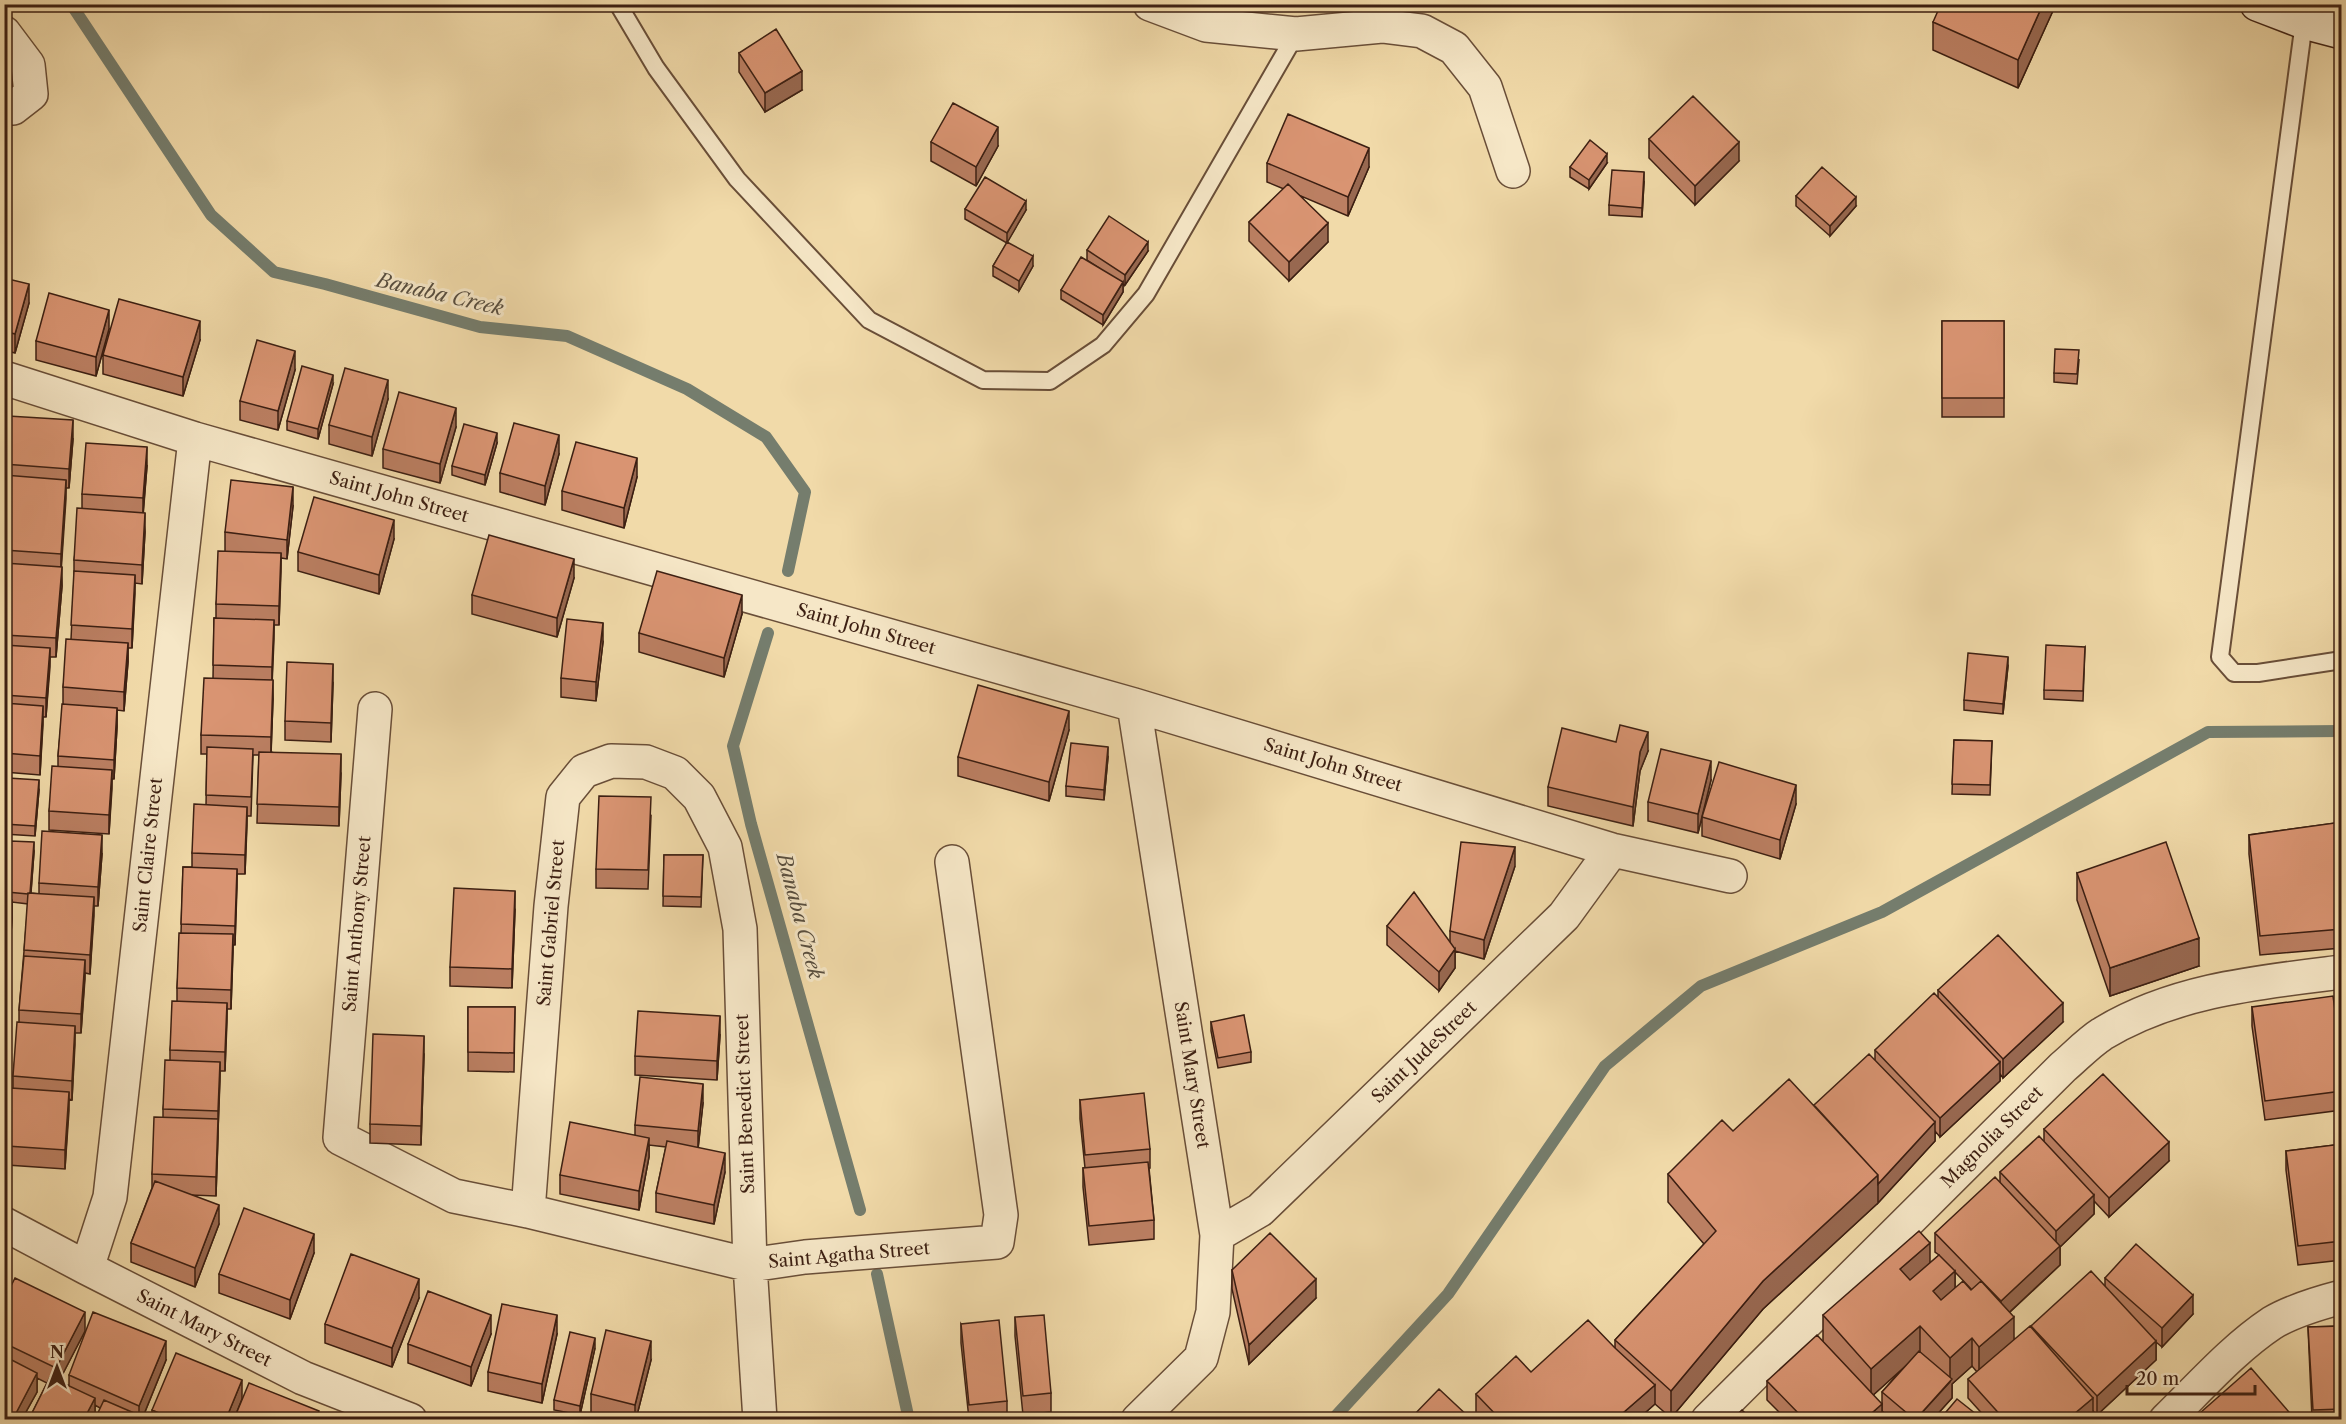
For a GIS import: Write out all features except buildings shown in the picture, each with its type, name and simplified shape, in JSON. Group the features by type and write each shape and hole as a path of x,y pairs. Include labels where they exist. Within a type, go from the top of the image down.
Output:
{"street":[{"path":"1150,4 1206,25 1296,34 1382,26 1422,32 1454,48 1485,87 1514,171"},
{"path":"2257,4 2304,22 2342,32"},
{"path":"2304,22 2342,6"},
{"path":"4,33 28,64 31,94 13,108 4,107"},
{"name":"Saint John Street","path":"4,378 195,439 1134,705 1612,850 1730,876"},
{"name":"Saint Claire Street","path":"87,1268 110,1197 195,439"},
{"name":"Saint Mary Street","path":"1134,705 1217,1235 1213,1312 1201,1358 1138,1419"},
{"name":"Saint Anthony Street","path":"340,1138 375,709"},
{"name":"Saint Gabriel Street","path":"528,1211 551,906 563,797 584,771 611,761 646,762 675,773 699,797"},
{"name":"Saint Benedict Street","path":"699,797 725,848 740,929 750,1265 760,1419"},
{"name":"Saint JudeStreet","path":"1217,1235 1260,1210 1563,916 1612,850"},
{"name":"Saint Agatha Street","path":"340,1138 454,1196 528,1211 750,1265 805,1257 997,1242 1001,1215 952,862"},
{"name":"Magnolia Street","path":"1708,1419 2063,1067 2101,1035 2155,1009 2205,993 2263,981 2342,972"},
{"name":"Saint Mary Street","path":"6,1227 303,1378 410,1419"},
{"path":"2166,1419 2234,1353 2274,1322 2322,1302 2342,1298"}],"lane":[{"path":"618,4 656,68 737,179 869,320 982,380 1050,381 1103,345 1146,294 1296,34"},
{"path":"2304,22 2220,657 2234,673 2258,673 2342,660"}],"waterway":[{"name":"Banaba Creek","path":"71,4 211,215 274,272 480,327 567,336 687,389 766,437 805,492 788,571"},
{"name":"Banaba Creek","path":"768,633 733,746 751,824 860,1210"},
{"path":"1332,1420 1448,1294 1605,1066 1701,986 1882,912 2208,732 2342,731"},
{"name":"Banaba Creek","path":"877,1274 909,1420"}]}
